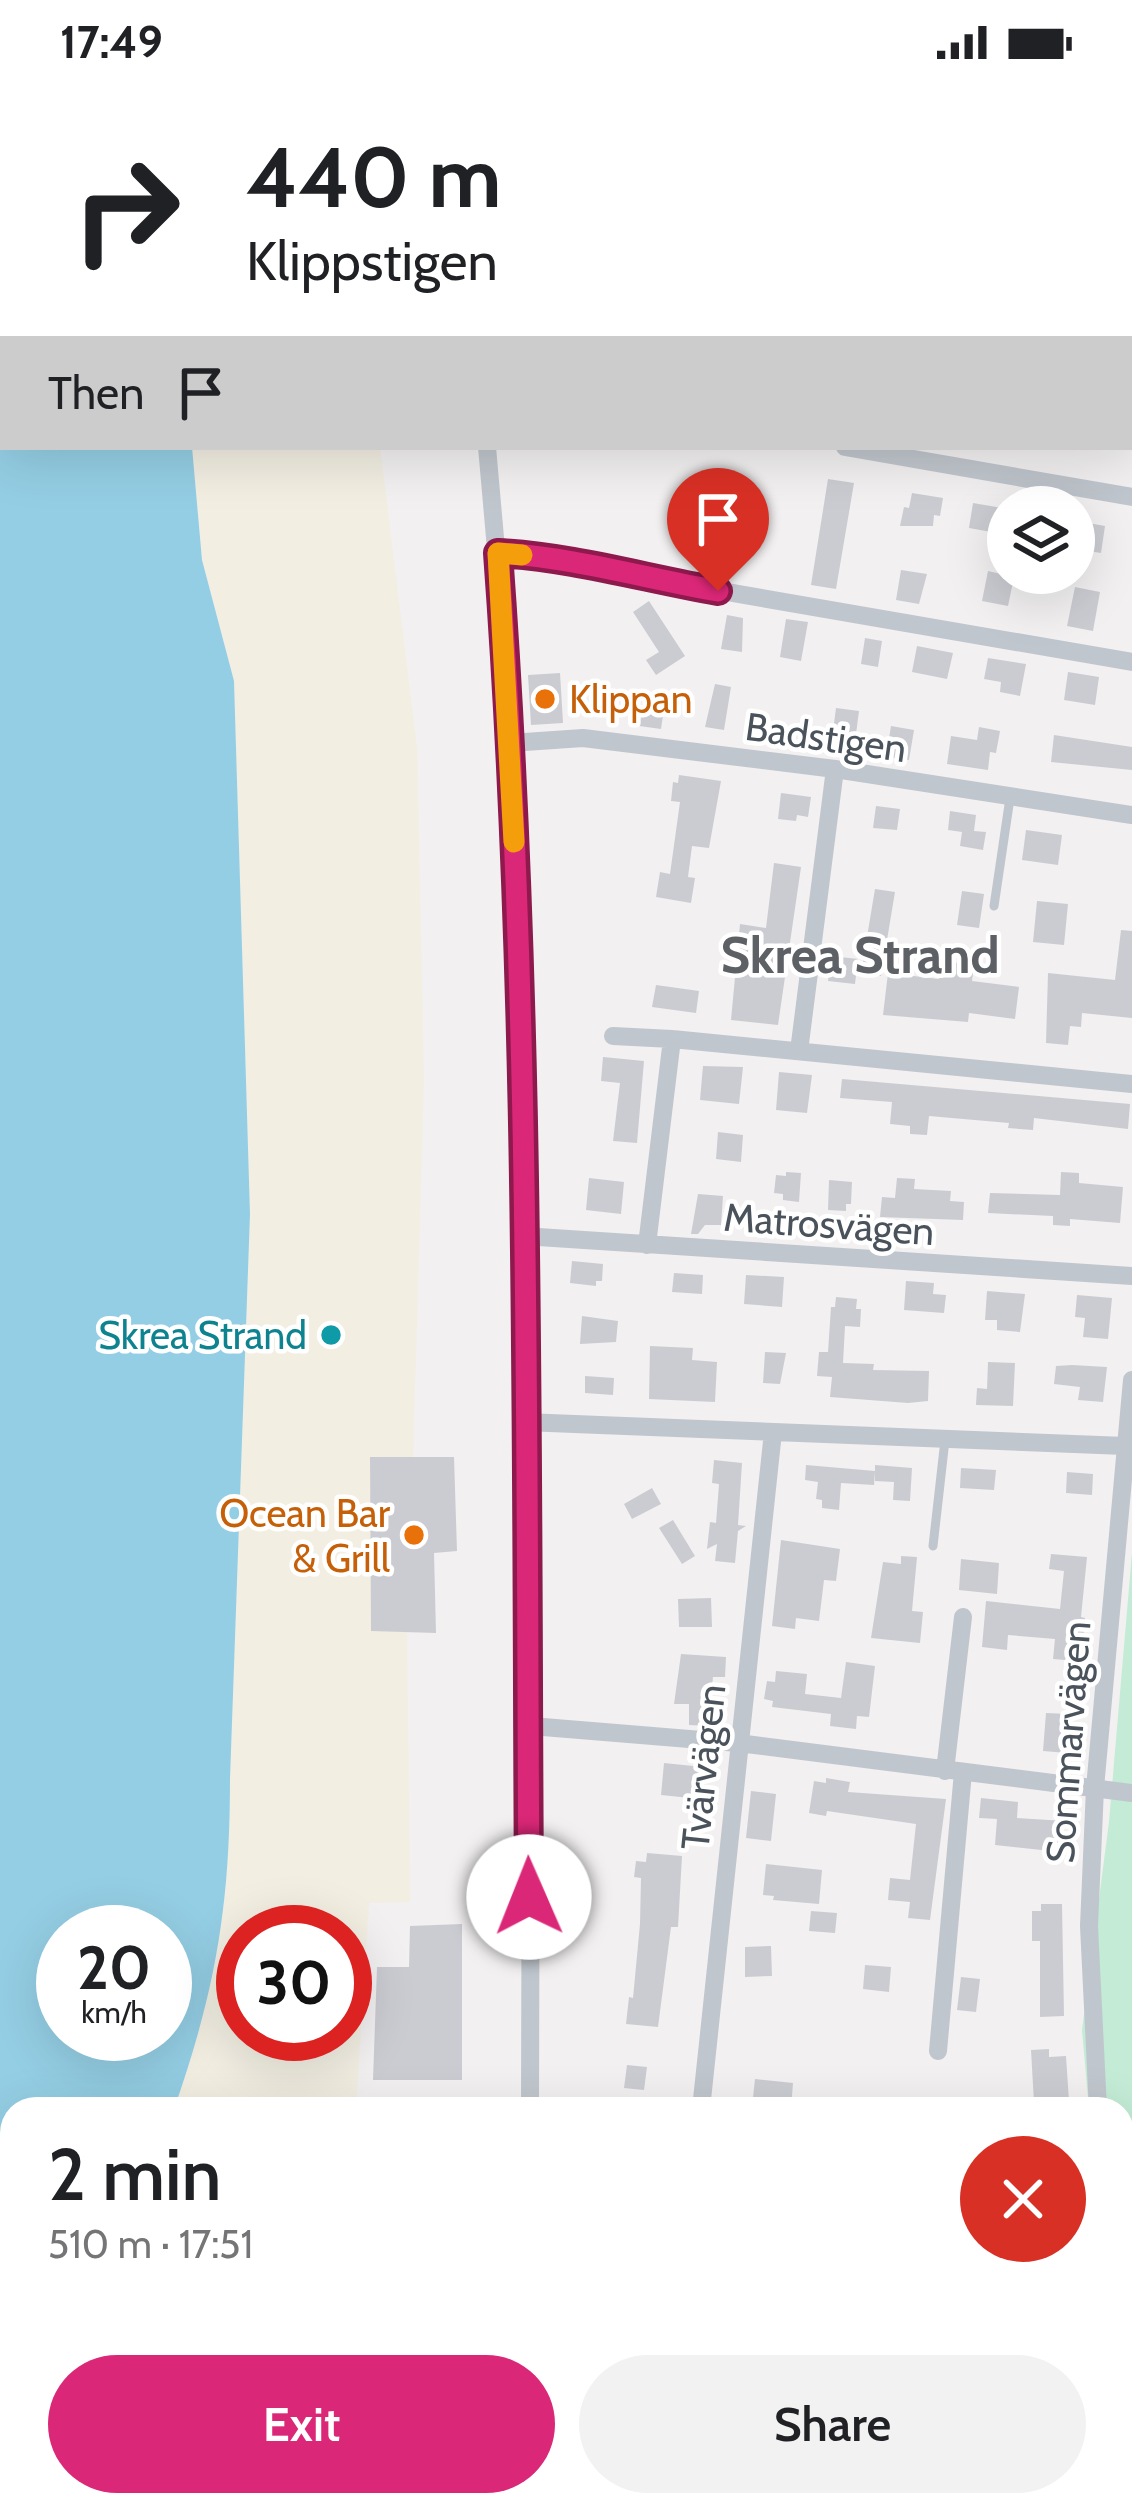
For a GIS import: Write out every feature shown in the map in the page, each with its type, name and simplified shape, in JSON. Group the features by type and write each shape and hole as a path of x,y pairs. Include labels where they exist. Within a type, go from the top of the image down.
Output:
{"street":[{"path":"487,450 510,742 521,1032 531,1726 530,2097"},
{"path":"863,450 1132,496"},
{"path":"498,553 561,557 594,569 1132,662"},
{"name":"Badstigen","path":"510,742 583,738 835,769 1132,814"},
{"path":"799,1051 835,769"},
{"path":"613,1036 1132,1084"},
{"path":"647,1245 672,1039"},
{"name":"Matrosvägen","path":"523,1236 1132,1276"},
{"name":"Sommarvägen","path":"1097,2097 1089,1926 1095,1788 1132,1380"},
{"path":"524,1422 1125,1446"},
{"name":"Tvärvägen","path":"702,2097 773,1432"},
{"path":"938,2051 963,1616"},
{"path":"531,1726 738,1743 1132,1793"}],"lane":[{"path":"994,906 1010,798"},
{"path":"933,1546 945,1440"}],"green space":[{"path":"1132,1553 1132,2097 1088,2097 1082,2030 1109,1822"}],"sand":[{"name":"Skrea Strand","path":"192,450 380,450 417,748 424,1080 413,1457 370,1458 371,1630 407,1632 410,1902 223,1905 250,1214 234,681 202,560"},
{"name":"Skrea Strand","path":"216,1956 216,2061 359,2061 357,2097 178,2097 192,2061"}],"water":[{"path":"0,450 192,450 202,560 234,681 250,1214 227,1867 223,1905 216,1905 216,1956 192,2051 192,1905 36,1905 36,2061 189,2061 178,2097 0,2097"}],"building":[{"path":"828,479 854,483 836,589 811,585"},
{"path":"912,493 943,498 933,526 900,526"},
{"path":"973,503 987,505 987,531 969,528"},
{"path":"1095,524 1105,526 1101,553 1095,552"},
{"path":"901,570 927,574 919,604 896,600"},
{"path":"987,576 987,594 1010,594 1008,606 982,601"},
{"path":"1100,592 1093,631 1067,626 1074,594"},
{"path":"649,601 685,656 656,675 646,660 659,652 633,612"},
{"path":"727,615 743,618 742,652 721,649"},
{"path":"786,619 808,622 801,661 780,657"},
{"path":"865,638 882,641 878,667 861,664"},
{"path":"917,646 953,653 947,679 912,672"},
{"path":"988,658 1026,664 1020,696 1000,692 1001,682 984,679"},
{"path":"1068,672 1099,677 1095,705 1064,700"},
{"name":"Klippan","path":"560,673 563,723 531,725 528,675"},
{"path":"715,684 731,687 724,730 705,727"},
{"path":"634,705 664,709 661,729 632,725"},
{"path":"836,708 859,711 856,734 833,731"},
{"path":"891,726 914,730 909,760 886,757"},
{"path":"979,727 1000,731 988,770 947,764 951,736 977,740"},
{"path":"1054,735 1132,747 1132,770 1051,762"},
{"path":"679,775 721,781 709,848 692,846 691,903 656,897 660,872 670,874 680,802 671,801 673,782 678,783"},
{"path":"781,793 811,797 808,817 778,819"},
{"path":"876,806 900,809 897,830 873,828"},
{"path":"950,811 976,815 974,831 986,832 983,850 960,846 962,832 948,830"},
{"path":"1026,830 1062,835 1058,865 1022,860"},
{"path":"774,863 801,867 778,1025 731,1020 740,924 766,928"},
{"path":"875,889 895,892 881,976 861,973"},
{"path":"962,891 984,894 979,928 957,925"},
{"path":"1037,901 1068,904 1064,945 1033,942"},
{"path":"1121,930 1132,931 1132,1018 1082,1013 1081,1027 1070,1026 1068,1045 1046,1043 1048,973 1115,980"},
{"path":"831,956 858,959 855,984 828,981"},
{"path":"941,961 974,965 972,981 1019,987 1015,1019 969,1013 968,1022 883,1015 888,973 939,979"},
{"path":"656,985 699,991 696,1013 652,1007"},
{"path":"603,1057 644,1061 637,1143 613,1141 620,1083 601,1081"},
{"path":"703,1066 743,1067 739,1104 700,1100"},
{"path":"779,1072 812,1075 807,1113 776,1110"},
{"path":"842,1079 1130,1104 1128,1129 1034,1118 1033,1130 1008,1128 1009,1123 929,1116 927,1135 910,1134 910,1126 890,1124 892,1102 840,1098"},
{"path":"718,1132 743,1135 741,1162 716,1159"},
{"path":"786,1172 801,1173 799,1202 774,1193 776,1175 786,1176"},
{"path":"1061,1172 1079,1173 1079,1183 1123,1187 1120,1223 1070,1219 1070,1226 1053,1225 1053,1216 988,1213 990,1193 1060,1195"},
{"path":"589,1178 624,1182 621,1214 586,1210"},
{"path":"897,1178 915,1179 914,1189 951,1191 950,1201 964,1202 963,1220 880,1217 882,1197 895,1198"},
{"path":"829,1180 852,1182 846,1211 828,1210"},
{"path":"698,1194 723,1196 721,1225 705,1225 698,1234 691,1234"},
{"path":"572,1261 603,1264 602,1281 596,1281 596,1286 570,1283"},
{"path":"674,1273 703,1275 702,1294 672,1292"},
{"path":"746,1275 784,1277 782,1307 744,1304"},
{"path":"906,1281 934,1283 933,1294 946,1295 944,1313 904,1310"},
{"path":"987,1291 1025,1294 1020,1332 997,1330 997,1320 985,1320"},
{"path":"1077,1295 1112,1298 1108,1339 1083,1337 1085,1318 1075,1317"},
{"path":"836,1297 857,1299 856,1309 861,1309 860,1327 845,1326 843,1363 874,1364 873,1370 929,1371 928,1401 830,1397 832,1377 817,1376 819,1352 828,1352"},
{"path":"582,1316 618,1321 616,1342 580,1344"},
{"path":"650,1346 693,1348 692,1360 717,1362 715,1402 649,1399"},
{"path":"765,1352 786,1353 780,1384 763,1383"},
{"path":"988,1362 1015,1363 1013,1406 976,1405 977,1388 987,1389"},
{"path":"1056,1366 1107,1367 1103,1402 1078,1400 1080,1387 1054,1384"},
{"path":"585,1376 614,1378 613,1395 585,1393"},
{"name":"Ocean Bar & Grill","path":"370,1457 454,1457 457,1551 434,1553 436,1633 371,1631"},
{"path":"714,1460 742,1463 738,1525 746,1526 738,1531 735,1563 715,1561 717,1544 707,1549 710,1522 716,1523 719,1484 712,1483"},
{"path":"806,1465 875,1471 874,1485 841,1483 839,1510 822,1508 822,1500 816,1499 818,1482 805,1480"},
{"path":"875,1465 912,1468 910,1501 893,1500 894,1482 875,1481"},
{"path":"961,1468 996,1470 994,1490 960,1488"},
{"path":"1067,1472 1093,1474 1092,1495 1066,1493"},
{"path":"652,1488 661,1504 632,1519 624,1504"},
{"path":"673,1520 695,1556 682,1564 659,1528"},
{"path":"781,1540 840,1549 836,1581 824,1580 819,1621 796,1618 795,1629 772,1626"},
{"path":"1051,1554 1087,1557 1083,1643 1079,1643 1077,1661 1053,1659 1055,1639 1008,1635 1007,1650 982,1647 986,1601 1060,1609 1064,1571 1049,1569"},
{"path":"901,1556 917,1557 912,1611 923,1612 920,1643 871,1638 883,1562 901,1564"},
{"path":"961,1559 999,1563 997,1594 959,1590"},
{"path":"711,1598 712,1627 679,1627 678,1599"},
{"path":"681,1654 726,1657 725,1677 713,1677 708,1726 689,1725 689,1704 674,1704"},
{"path":"846,1662 875,1666 869,1717 857,1716 856,1729 830,1726 831,1714 772,1707 773,1701 764,1699 767,1681 775,1682 776,1671 807,1674 805,1694 841,1698"},
{"path":"1046,1713 1069,1714 1067,1753 1043,1751"},
{"path":"664,1763 703,1767 700,1799 661,1795"},
{"path":"826,1778 850,1782 848,1792 946,1799 930,1920 908,1918 910,1902 888,1900 890,1878 910,1880 916,1824 827,1811 826,1816 809,1813 814,1781 826,1783"},
{"path":"751,1791 776,1794 771,1841 746,1838"},
{"path":"981,1798 1018,1802 1017,1818 1065,1821 1060,1852 995,1845 997,1819 979,1818"},
{"path":"647,1853 682,1856 678,1927 671,1927 658,2027 626,2024 640,1924 641,1878 634,1877 636,1861 646,1862"},
{"path":"766,1864 822,1870 819,1904 763,1895"},
{"path":"1041,1904 1062,1904 1064,2016 1040,2017 1040,1941 1032,1941 1032,1911 1041,1911"},
{"path":"811,1911 837,1913 835,1933 809,1931"},
{"path":"462,1924 462,2080 373,2080 377,1967 409,1967 410,1926"},
{"path":"771,1946 772,1976 745,1977 745,1947"},
{"path":"865,1965 891,1967 889,1992 863,1989"},
{"path":"961,1977 980,1979 976,2012 957,2010"},
{"path":"1049,2049 1049,2057 1066,2056 1069,2097 1034,2097 1031,2050"},
{"path":"627,2065 647,2067 644,2090 624,2088"},
{"path":"755,2079 793,2083 792,2097 753,2097"}],"slow traffic":[{"path":"514,842 498,553 522,555"}],"place":[{"name":"Klippan","path":"545,699"},
{"name":"Skrea Strand","path":"331,1335"},
{"name":"Ocean Bar & Grill","path":"414,1535"}],"district":[{"name":"Skrea Strand","path":"860,955"}],"route":[{"path":"529,1897 521,1032 498,553 561,557 594,569 718,591"}]}
